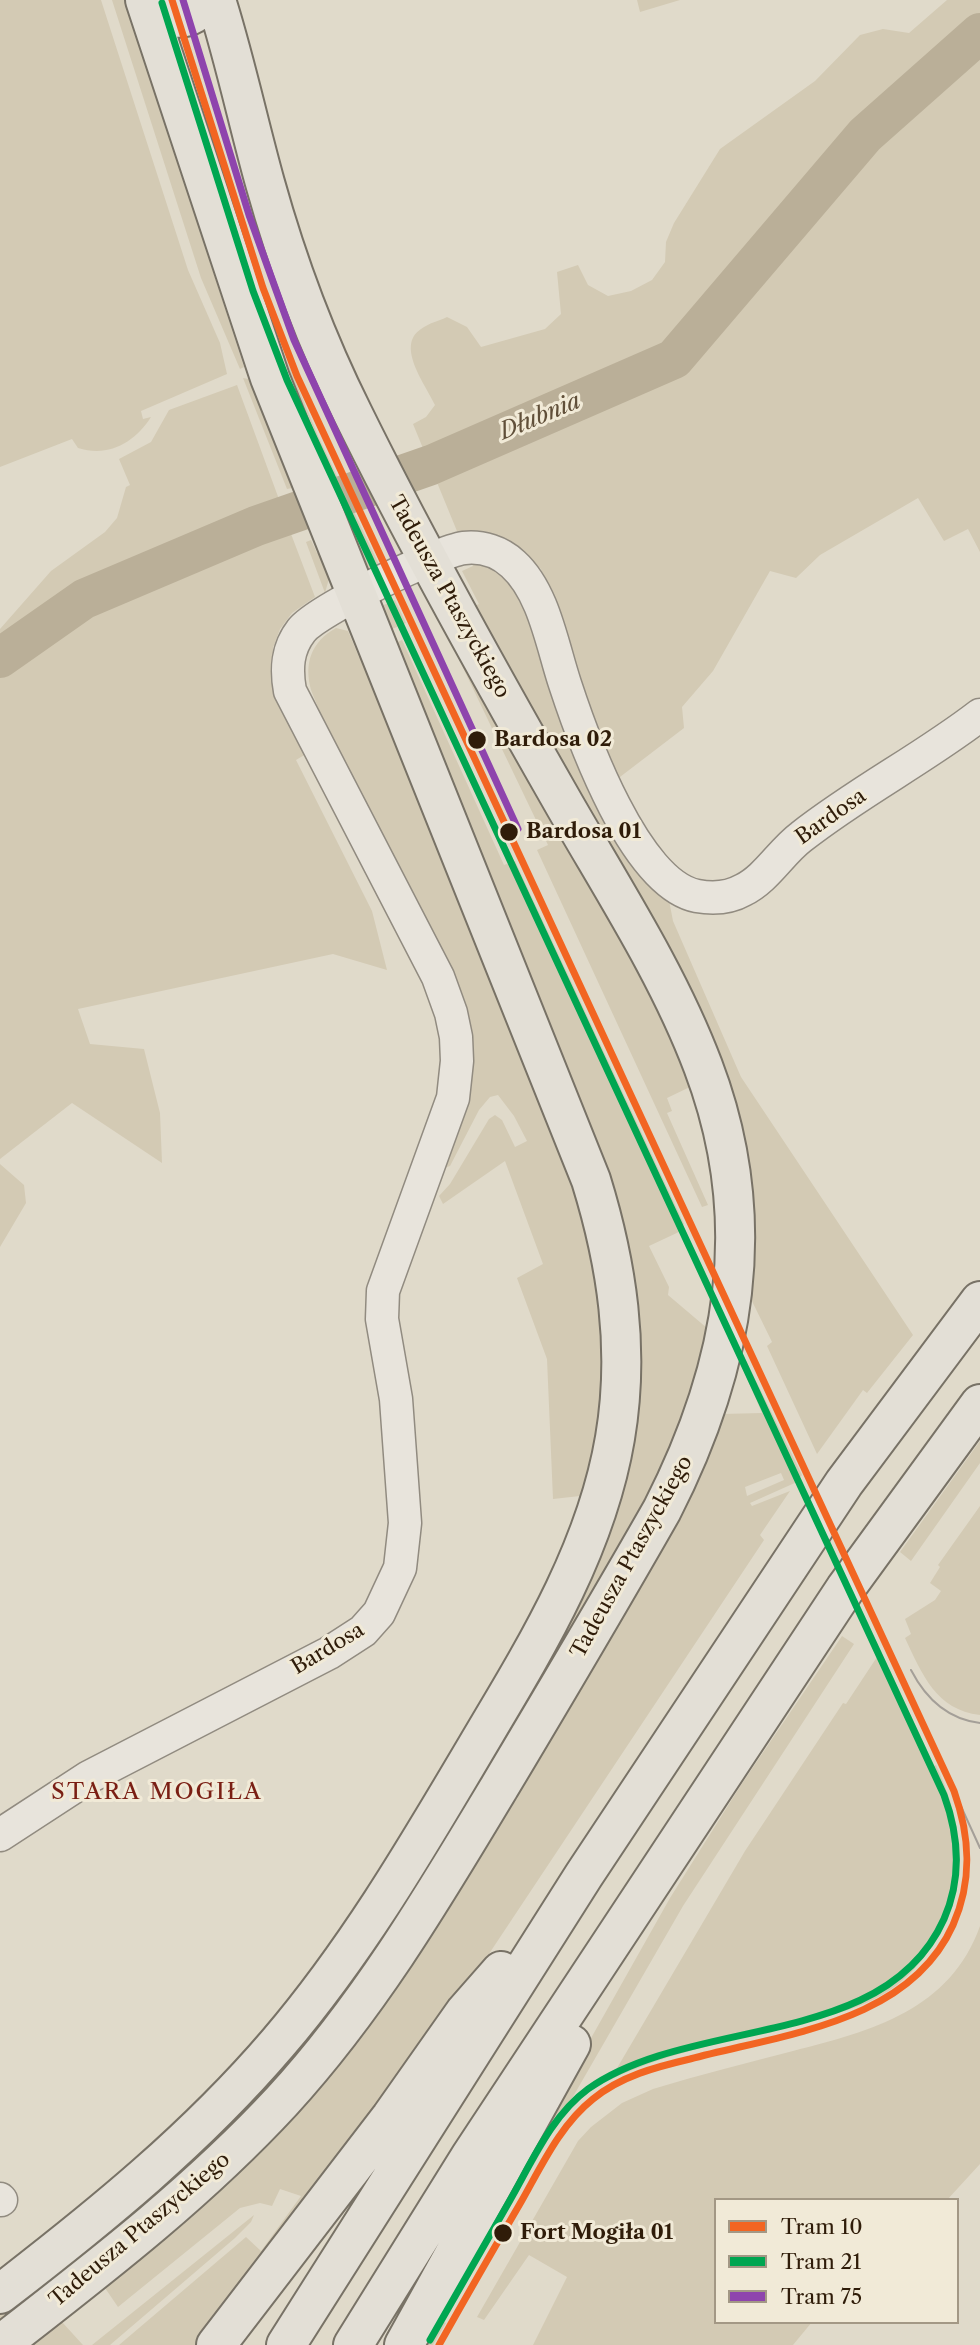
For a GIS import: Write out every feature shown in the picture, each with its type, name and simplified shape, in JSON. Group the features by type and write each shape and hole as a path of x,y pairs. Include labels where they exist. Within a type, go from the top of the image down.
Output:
{"main road":[{"path":"147,0 161,14 173,19 194,13 206,0"},
{"name":"Tadeusza Ptaszyckiego","path":"0,2294 113,2206 191,2136 278,2043 345,1958 409,1862 534,1649 586,1543 610,1464 620,1398 621,1328 614,1270 601,1213 564,1107 355,595 239,291 147,0"},
{"name":"Tadeusza Ptaszyckiego","path":"0,2345 155,2223 225,2159 308,2071 383,1975 440,1888 662,1510 701,1427 725,1342 734,1245 725,1144 712,1091 684,1022 631,920 400,510 323,349 266,187 216,0"},
{"path":"286,2345 584,1875 816,1525 844,1483 980,1301"},
{"path":"353,2345 470,2157 845,1589 980,1404"},
{"path":"404,2345 573,2040 670,1854"},
{"path":"216,2345 391,2117 465,2012 584,1875"}],"street":[{"name":"Bardosa","path":"0,1835 89,1777 341,1647 372,1623 383,1607 400,1568 405,1497 396,1399 382,1318 382,1298 453,1098 457,1061 452,1013 423,947 296,704 288,678 291,648 300,631 316,616 355,595 459,549 484,549 506,557 530,585 582,734 607,791 656,869 679,891 717,898 746,889 800,837 937,748 980,715"}],"shaded area":[{"path":"0,0 101,0 188,270 220,343 227,374 141,411 143,419 151,417 137,434 120,446 89,451 78,448 72,439 0,467"},
{"path":"112,0 125,0 244,367 240,369 201,278"},
{"path":"637,0 680,0 640,12"},
{"path":"947,0 980,0 980,552 968,529 944,541 918,498 820,555 796,578 770,571 713,671 682,707 684,728 616,780 541,569 507,539 459,536 413,424 426,417 435,405 415,366 411,345 414,336 424,327 447,317 467,327 481,347 545,329 561,314 557,272 578,265 588,285 608,296 631,291 652,280 665,262 666,242 674,223 720,149 815,81 860,35 883,29 909,33"},
{"path":"178,34 265,308 319,438 384,575 365,568 279,367 172,35"},
{"path":"243,378 249,379 292,488 287,489"},
{"path":"237,385 280,502 257,519 239,543 288,526 315,597 292,613 280,629 273,648 275,699 306,754 296,760 372,911 387,970 333,954 78,1009 90,1044 144,1049 160,1113 162,1163 72,1103 0,1159 0,629 51,571 105,532 117,518 126,487 130,485 119,459 151,442 169,410"},
{"path":"311,540 317,553 325,550 330,575 325,593 306,542"},
{"path":"474,558 512,576 668,895 673,921 741,1077 913,1335 867,1393 863,1390 817,1454 767,1346 772,1342 750,1297 747,1194 468,609 479,604 462,571 473,566"},
{"path":"395,600 406,623 383,633 377,608"},
{"path":"441,622 593,878 696,1081 723,1229 715,1223 709,1157 692,1086 667,1098 672,1111 667,1113 708,1205 702,1207 537,850 548,845"},
{"path":"336,628 348,631 359,657 366,656 567,1150 609,1332 589,1499 580,1496 553,1499 547,1359 517,1278 543,1264 505,1161 443,1204 439,1196 450,1184 489,1119 495,1115 502,1120 515,1147 527,1141 514,1116 498,1095 490,1097 479,1110 450,1166 435,1171 467,1081 311,690 308,671 312,654 321,640"},
{"path":"402,640 504,865 515,861 684,1224 681,1231 649,1246 669,1287 668,1295 714,1334 670,1467 394,1935 251,2114 0,2328 0,2311 158,2183 508,1720 636,1346 389,646"},
{"path":"0,1164 24,1185 26,1203 0,1247"},
{"path":"741,1350 802,1475 797,1482 750,1503 752,1506 790,1491 760,1535 764,1540 461,1996 198,2345 119,2345 246,2237 261,2251 301,2196 280,2189 272,2206 260,2203 240,2208 118,2307 105,2288 62,2322 83,2345 33,2345 52,2321 257,2146 722,1414 762,1413 739,1360","holes":["781,1473 784,1480 747,1496 745,1487"]},
{"path":"980,1441 980,1463 911,1561 900,1552"},
{"path":"980,1506 980,1715 952,1706 932,1688 905,1638 911,1634 905,1619 935,1600 941,1591 930,1583 940,1567 938,1565"},
{"path":"842,1636 854,1644 683,1906 533,2166 526,2163 439,2319 446,2323 433,2345 418,2345 670,1898 741,1785"},
{"path":"877,1657 892,1680 930,1768 936,1765 956,1822 960,1860 958,1880 947,1919 936,1940 922,1960 897,1985 857,2007 656,2061 610,2080 745,1851 843,1703 846,1704"},
{"path":"980,1926 980,2164 949,2198 714,2198 714,2324 810,2324 793,2345 533,2345 567,2277 529,2255 484,2320 477,2317 578,2141 622,2103 653,2089 879,2025 905,2013 928,1997 949,1978 967,1955"},
{"path":"254,2215 251,2222 235,2238 110,2345 92,2345"}],"waterway":[{"name":"Dłubnia","path":"0,658 84,599 256,526 431,465 674,359 865,135 980,33"}],"tram line":[{"name":"10","path":"172,0 263,288 297,376 954,1791 966,1841 964,1891 953,1925 933,1958 906,1984 875,2004 840,2019 639,2073 615,2084 581,2109 552,2147 439,2345"},
{"name":"75","path":"183,0 249,215 294,340 518,829"},
{"name":"21","path":"162,3 253,291 287,380 944,1795 955,1841 954,1888 944,1919 916,1961 878,1991 833,2011 783,2026 679,2050 631,2066 588,2089 575,2100 543,2141 430,2340"},
{"path":"911,1670 923,1690 939,1706 957,1717 980,1723"},
{"path":"954,1791 980,1848"}],"place":[{"name":"Bardosa 02","path":"477,740"},
{"name":"Bardosa 01","path":"509,832"},
{"name":"Fort Mogiła 01","path":"503,2233"}],"district":[{"name":"STARA MOGIŁA","path":"157,1792"}]}
